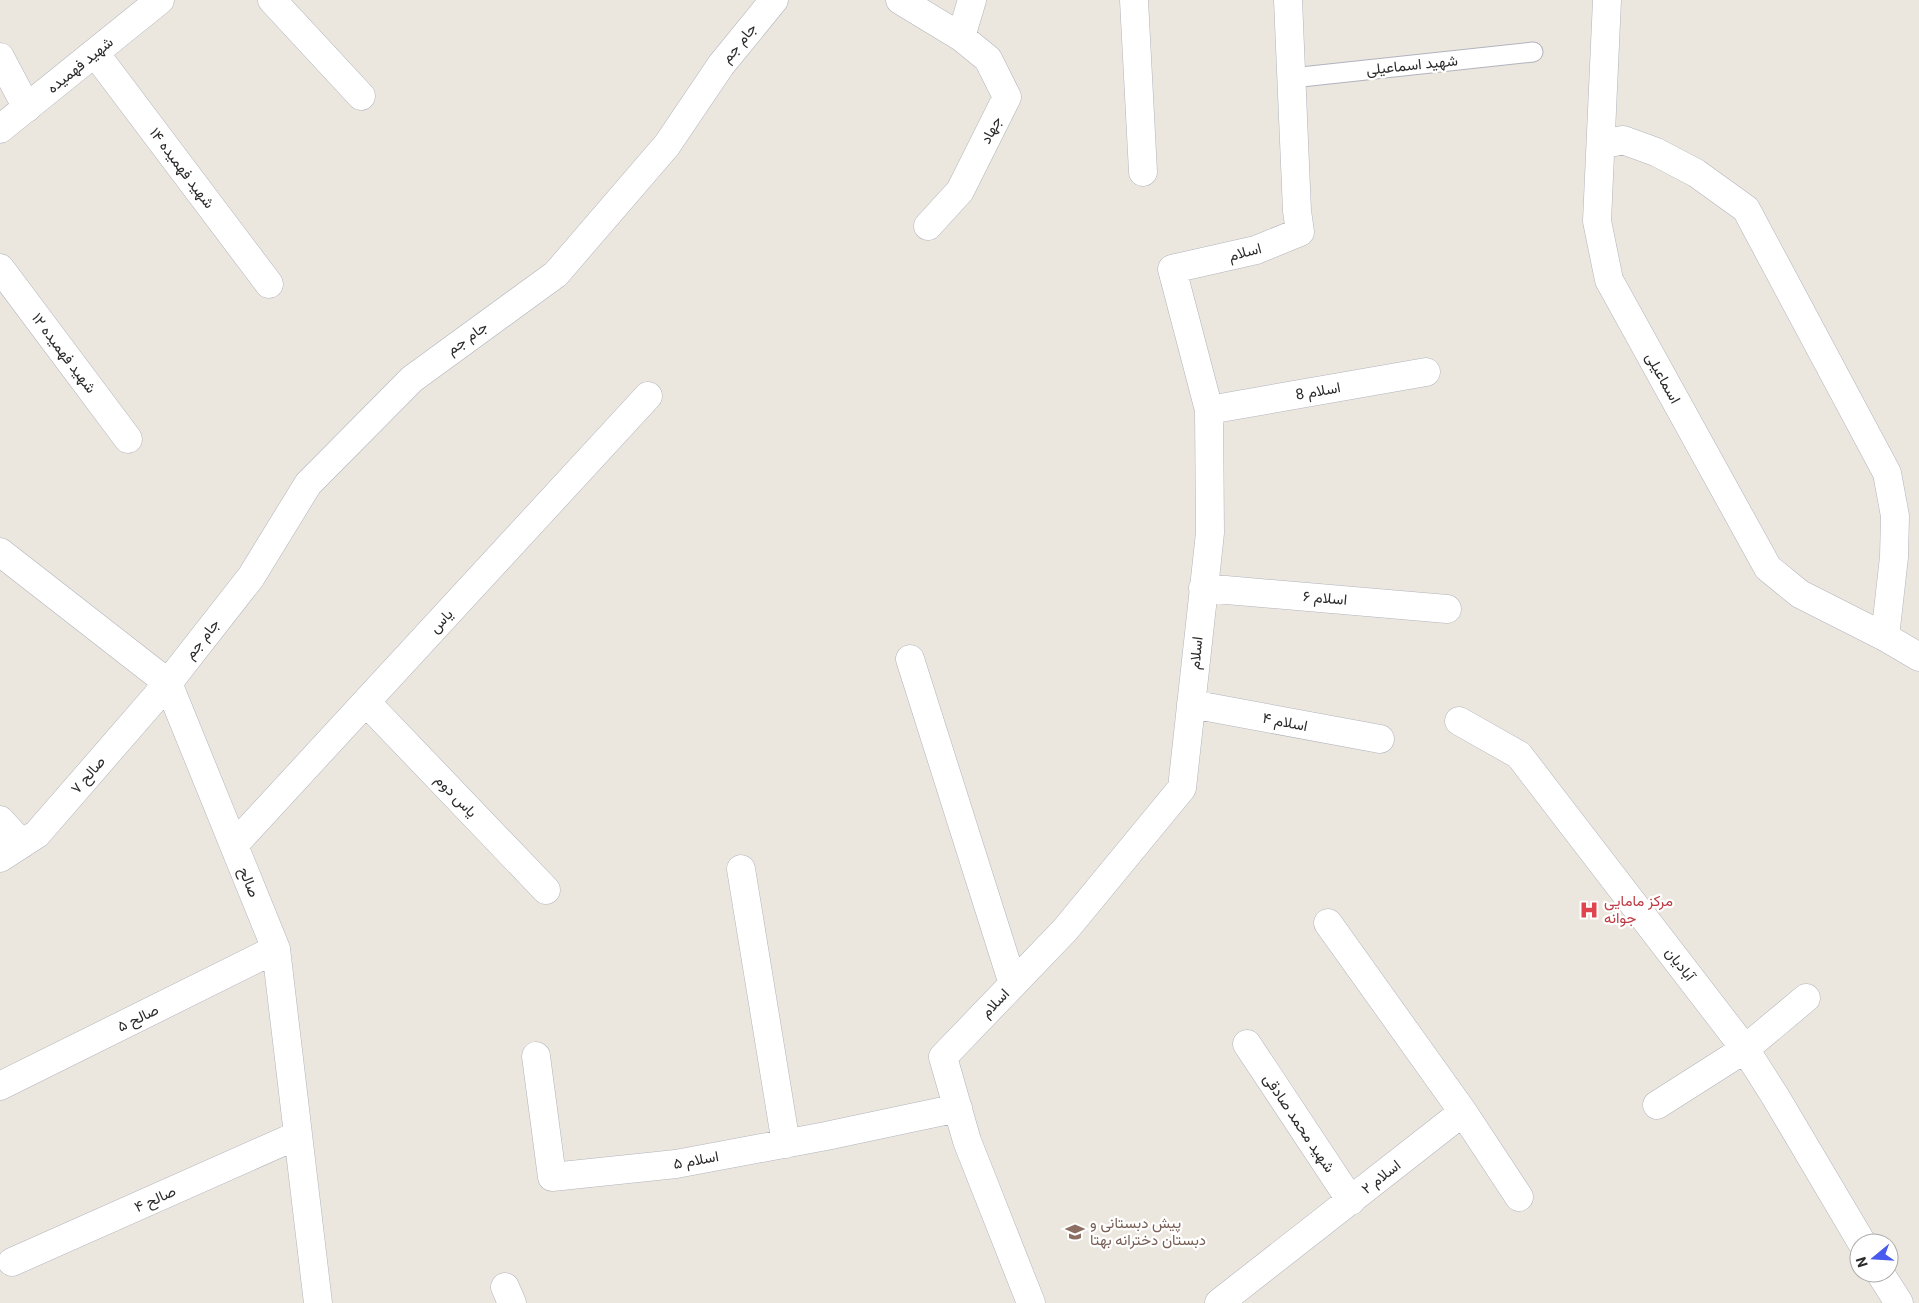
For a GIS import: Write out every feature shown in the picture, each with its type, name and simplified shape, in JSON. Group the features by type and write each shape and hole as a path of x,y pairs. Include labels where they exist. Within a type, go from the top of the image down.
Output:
{"street":[{"name":"شهید فهمیده","path":"0,129 160,0"},
{"path":"272,0 361,96"},
{"name":"جام جم","path":"168,683 251,577 308,484 412,379 556,274 667,144 721,65 774,0"},
{"name":"جهاد","path":"900,0 961,37 988,59 1008,97 960,192 928,226"},
{"path":"961,37 972,0"},
{"path":"1134,0 1143,172"},
{"name":"اسلام","path":"1031,1303 967,1141 943,1057 1065,930 1182,788 1210,534 1209,410 1172,269 1256,250 1300,232 1297,211 1288,0"},
{"name":"اسماعیلی","path":"1607,0 1597,221 1609,280 1768,568 1800,594 1886,637 1919,658"},
{"name":"شهید فهمیده ۱۴","path":"95,53 269,284"},
{"path":"0,57 26,108"},
{"path":"1601,145 1623,140 1656,152 1696,173 1746,209 1887,472 1895,516 1894,557 1886,637"},
{"name":"شهید فهمیده ۱۲","path":"0,268 128,439"},
{"name":"اسلام 8","path":"1209,410 1426,372"},
{"name":"یاس","path":"234,845 648,396"},
{"name":"صالح","path":"0,552 168,683 276,949 318,1303"},
{"name":"اسلام ۶","path":"1203,588 1447,609"},
{"path":"910,659 1013,984"},
{"name":"صالح ۷","path":"11,851 37,834 168,683"},
{"name":"یاس دوم","path":"366,702 546,890"},
{"name":"اسلام ۴","path":"1191,704 1380,739"},
{"name":"آبادیان","path":"1459,721 1519,755 1745,1049 1856,1233"},
{"path":"0,820 11,851"},
{"path":"741,869 786,1144"},
{"path":"1328,923 1463,1112 1519,1197"},
{"name":"صالح ۵","path":"0,1086 276,949"},
{"path":"1658,1105 1745,1049 1806,998"},
{"name":"شهید محمد صادقی","path":"1247,1044 1351,1201"},
{"name":"اسلام ۵","path":"536,1056 552,1177 676,1164 786,1144 958,1108"},
{"name":"اسلام ۲","path":"1219,1303 1463,1112"},
{"name":"صالح ۴","path":"12,1262 298,1135"},
{"path":"1886,1283 1899,1303"}],"lane":[{"name":"شهید اسماعیلی","path":"1292,78 1533,52"}],"place":[{"name":"مرکز مامایی جوانه","path":"1589,910"},
{"name":"پیش دبستانی و دبستان دخترانه بهتا","path":"1075,1232"}]}
